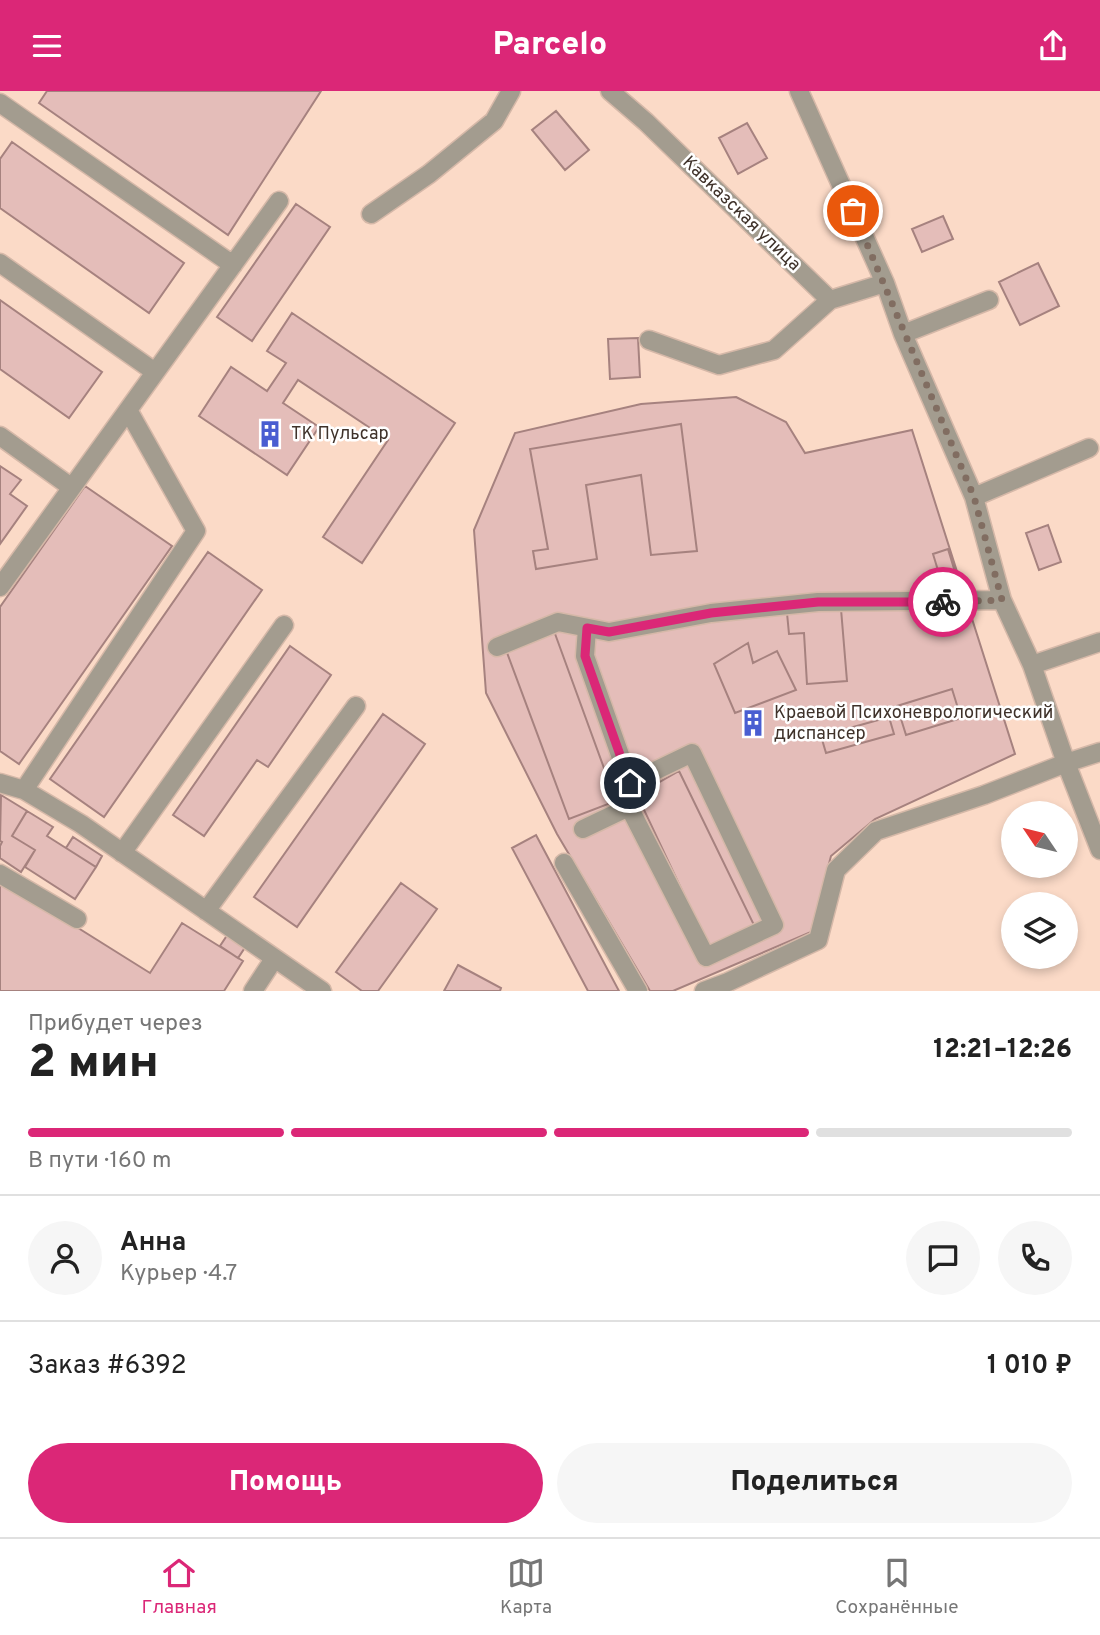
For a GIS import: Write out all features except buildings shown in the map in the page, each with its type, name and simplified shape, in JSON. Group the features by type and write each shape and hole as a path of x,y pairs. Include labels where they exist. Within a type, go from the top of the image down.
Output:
{"street":[{"path":"371,214 429,174 494,121 511,91"},
{"name":"Кавказская улица","path":"610,91 646,122 830,300"},
{"path":"799,91 885,283 974,497 1002,600 1032,665 1100,850"},
{"path":"0,103 233,265"},
{"path":"0,587 279,201"},
{"path":"0,263 155,372"},
{"path":"649,340 719,365 774,350 830,300 885,283"},
{"path":"904,334 989,300"},
{"path":"24,790 196,531 128,410"},
{"path":"0,436 71,487"},
{"path":"974,497 1088,448"},
{"path":"497,647 558,622 609,632 711,613 818,602 1002,600"},
{"path":"122,853 284,625"},
{"path":"583,829 629,807 706,957 774,925 692,754 630,783 585,656 587,628"},
{"path":"1032,665 1100,642"},
{"path":"206,911 356,706"},
{"path":"704,991 730,987 818,940 836,870 876,831 1100,752"},
{"path":"0,783 24,790 81,824 322,991"},
{"path":"564,863 638,991"},
{"path":"0,874 77,919"},
{"path":"253,991 274,959"}],"way so far":[{"path":"853,211 974,497 1002,600 943,602"}],"place":[{"name":"ТК Пульсар","path":"270,434"},
{"name":"Краевой Психоневрологический диспансер","path":"753,723"}],"route":[{"path":"630,783 585,656 587,628 609,632 711,613 818,602 943,602"}]}
